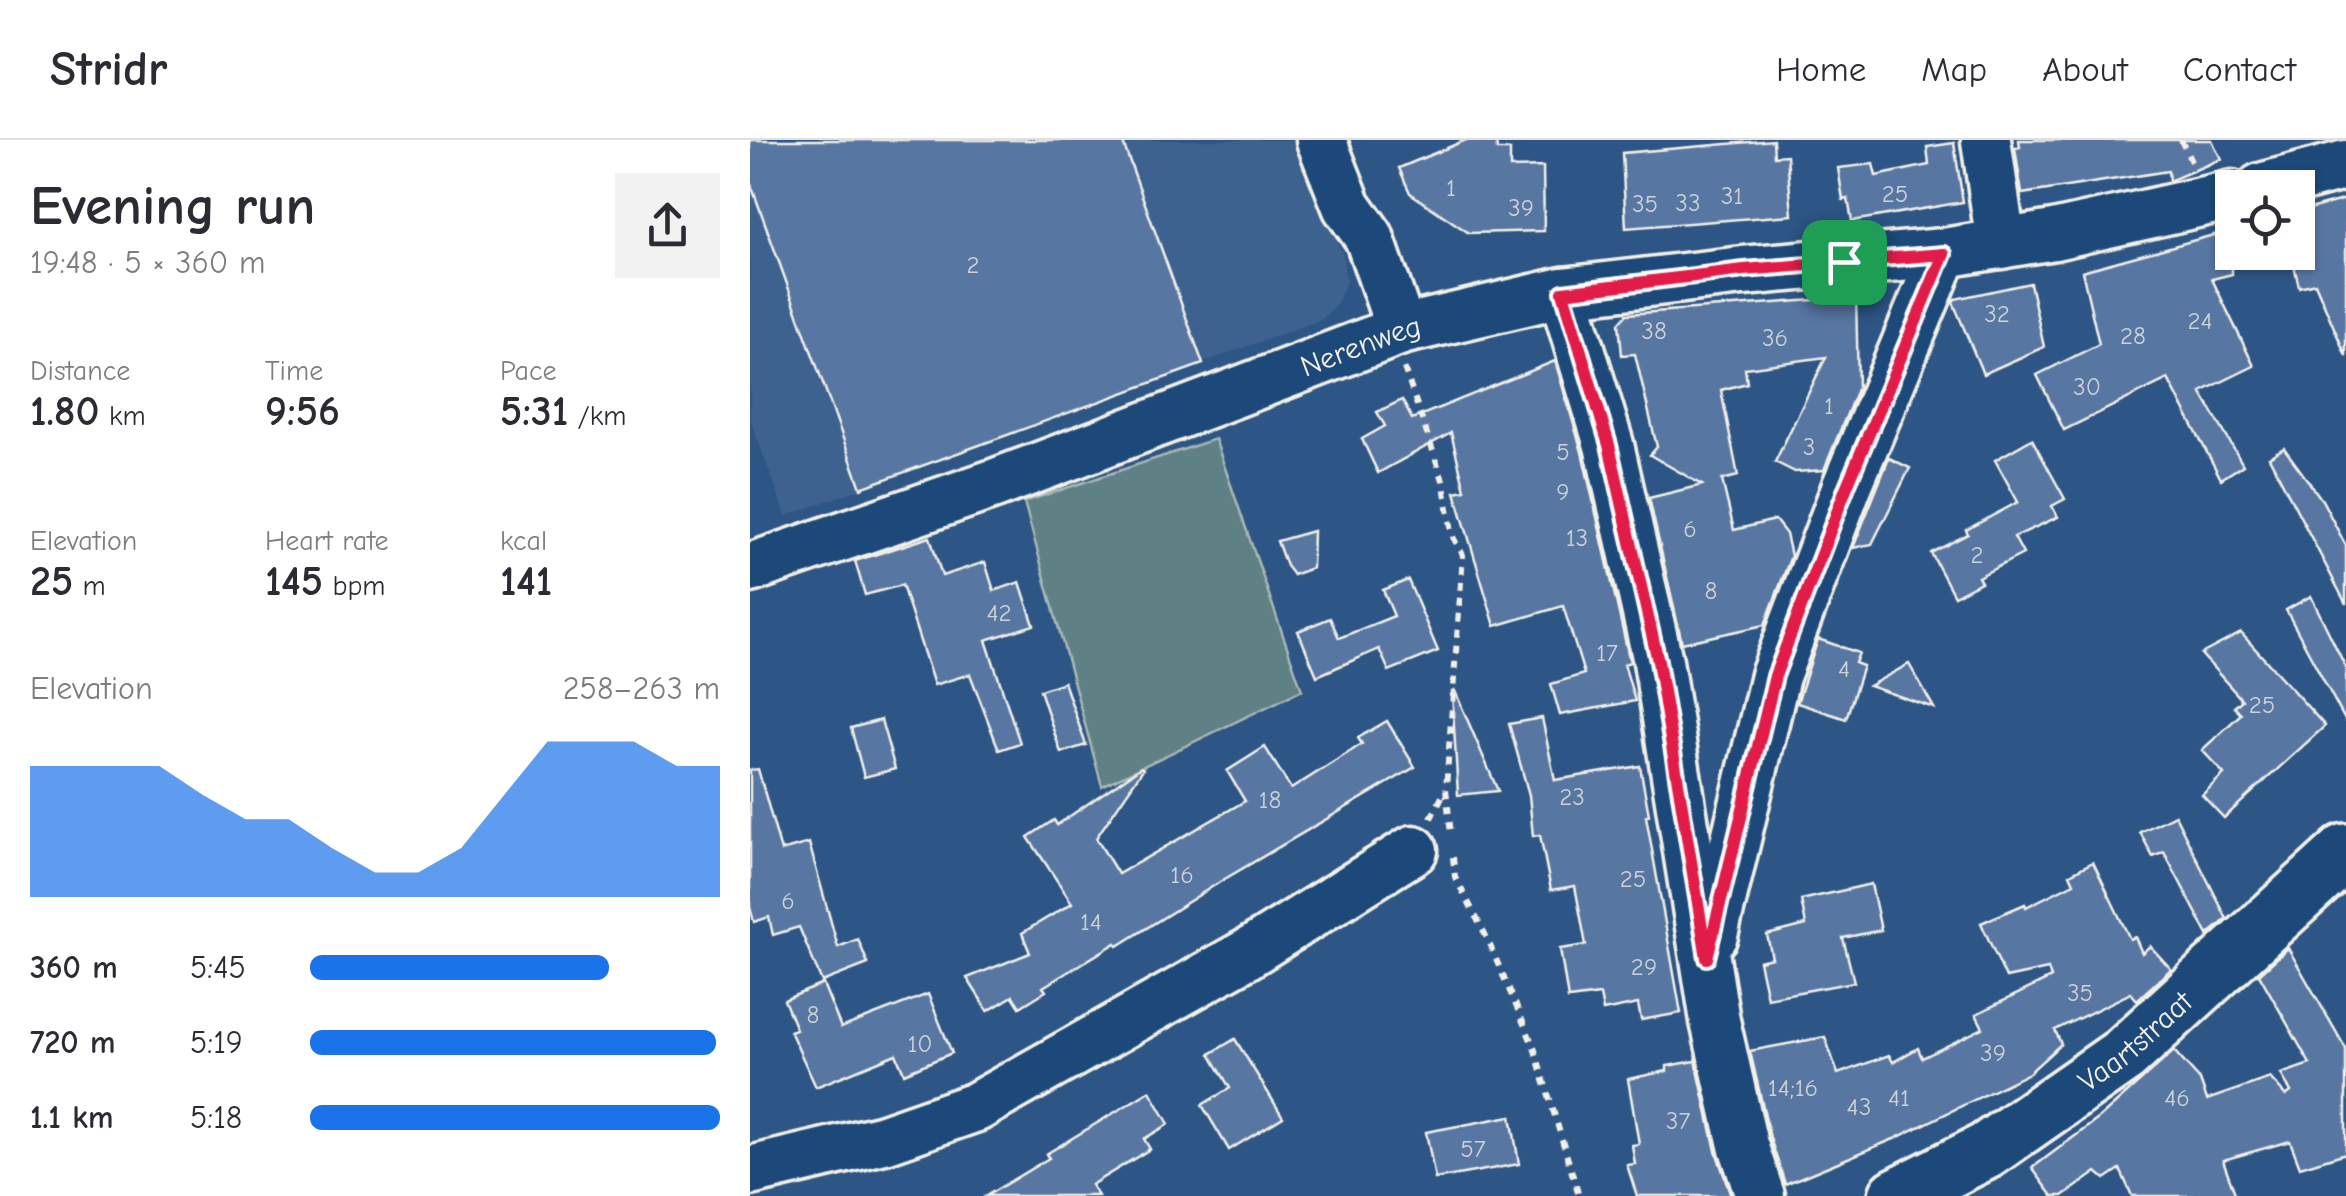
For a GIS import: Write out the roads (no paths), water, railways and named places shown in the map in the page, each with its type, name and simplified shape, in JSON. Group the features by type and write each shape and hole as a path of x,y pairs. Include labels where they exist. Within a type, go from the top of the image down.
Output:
{"main road":[{"name":"Vaartstraat","path":"1897,1196 1986,1151 2124,1055 2346,852"}],"street":[{"path":"1321,140 1347,206 1368,237 1402,330"},
{"path":"1986,140 2001,244"},
{"path":"2315,173 2346,165"},
{"name":"Nerenweg","path":"750,568 994,484 1402,330 1563,292 1744,270 1944,254 2215,199"},
{"path":"1707,958 1775,676 1847,486 1944,254"},
{"path":"1563,292 1609,445 1658,661 1715,1021 1743,1145 1760,1196"},
{"path":"750,1171 884,1139 976,1107 1231,964 1413,850"}]}
